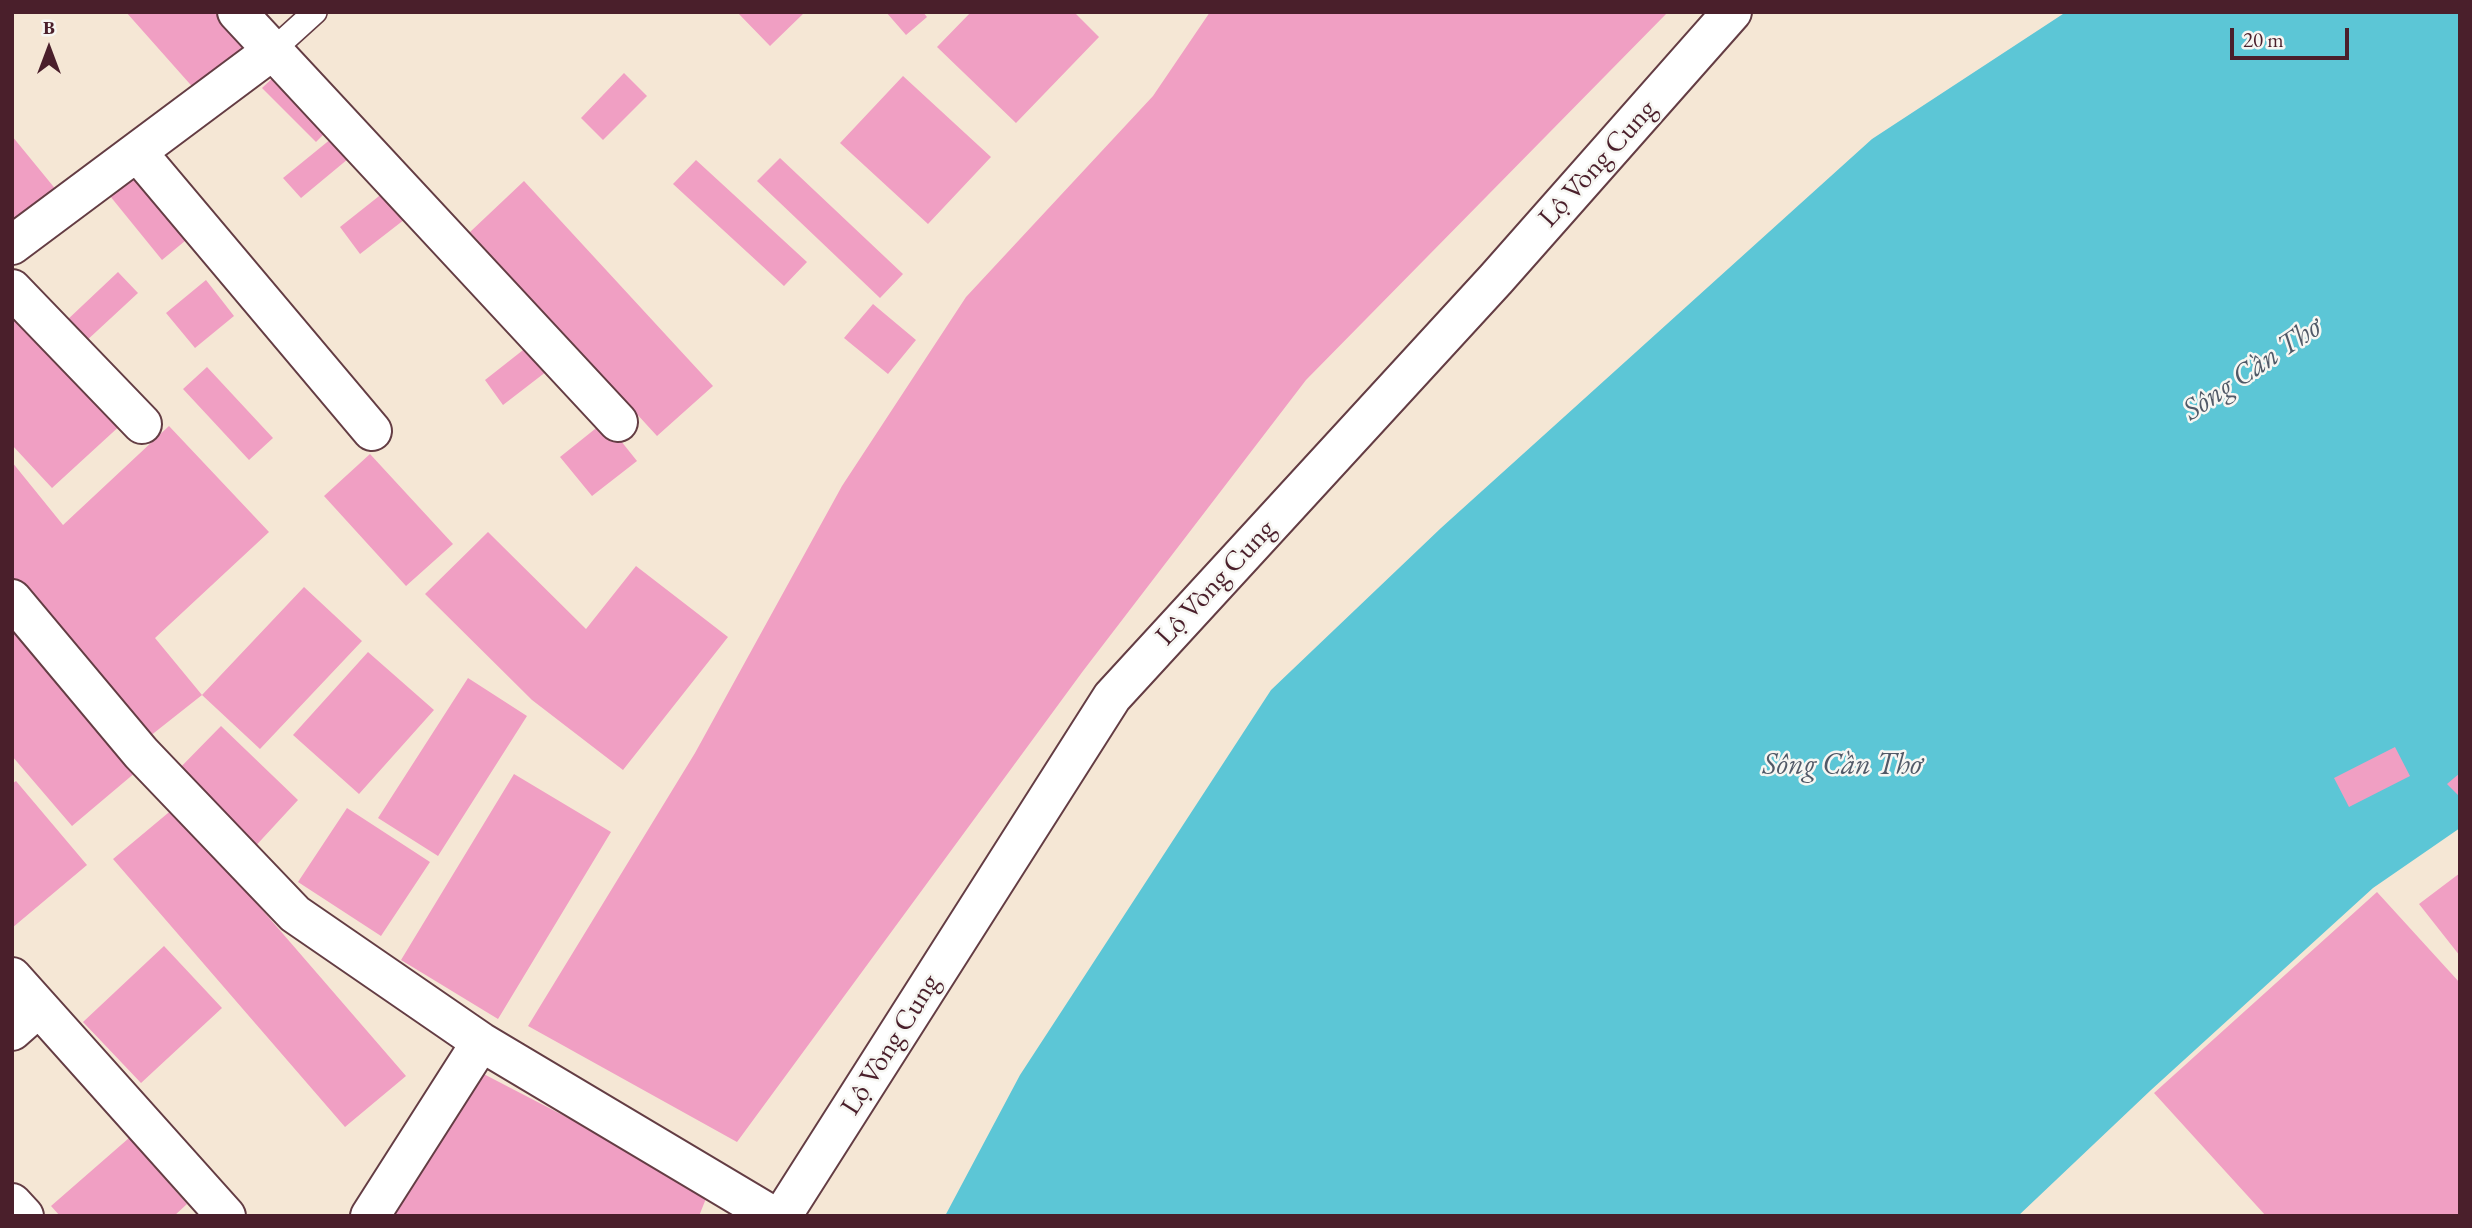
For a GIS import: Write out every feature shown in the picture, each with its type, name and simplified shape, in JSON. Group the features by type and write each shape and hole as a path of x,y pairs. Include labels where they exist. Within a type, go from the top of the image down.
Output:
{"street":[{"path":"237,12 618,422"},
{"name":"Lộ Vòng Cung","path":"782,1216 1112,696 1496,279 1732,12"},
{"path":"12,244 272,51"},
{"path":"137,152 372,431"},
{"path":"12,289 142,424"},
{"path":"12,599 141,752 295,914 481,1042 773,1216"},
{"path":"12,977 25,1020 226,1216"},
{"path":"370,1216 481,1042"},
{"path":"12,1203 24,1216"}],"lane":[{"path":"272,51 315,12"}],"water":[{"name":"Sông Cần Thơ","path":"2066,12 2460,12 2460,828 2373,888 2151,1090 2018,1216 945,1216 1020,1075 1271,690 1441,528 1872,139"}],"building":[{"path":"126,12 231,12 256,40 197,92"},
{"path":"737,12 805,12 770,46"},
{"path":"886,12 923,12 927,17 906,35"},
{"path":"971,12 1074,12 1099,37 1016,123 937,47"},
{"path":"1210,12 1668,12 1306,380 1083,671 737,1142 528,1026 695,753 842,486 966,297 1153,96"},
{"path":"279,72 333,125 316,142 262,88"},
{"path":"624,73 647,96 603,140 581,118"},
{"path":"903,76 991,157 928,224 840,143"},
{"path":"337,134 354,154 301,198 283,178"},
{"path":"12,136 62,197 12,238"},
{"path":"780,158 903,274 880,298 757,181"},
{"path":"696,160 807,262 784,286 673,184"},
{"path":"138,172 191,236 162,260 110,196"},
{"path":"524,181 713,386 657,436 470,232"},
{"path":"388,189 409,216 360,254 340,227"},
{"path":"118,272 138,293 84,343 65,322"},
{"path":"206,280 234,316 195,348 166,313"},
{"path":"873,304 916,340 888,374 844,338"},
{"path":"12,305 124,422 52,488 12,445"},
{"path":"532,343 551,368 503,405 485,380"},
{"path":"207,367 273,438 249,460 183,389"},
{"path":"605,421 637,461 592,496 560,457"},
{"path":"169,426 269,532 155,638 202,695 140,744 12,587 12,462 63,525"},
{"path":"370,454 453,544 406,586 324,496"},
{"path":"488,532 586,629 636,566 728,637 623,770 532,700 425,594"},
{"path":"304,587 362,641 260,749 202,695"},
{"path":"16,631 136,772 72,826 12,756 12,633"},
{"path":"368,652 434,710 359,794 293,735"},
{"path":"468,678 527,716 438,856 378,818"},
{"path":"221,726 298,800 251,851 172,776"},
{"path":"2395,747 2410,776 2349,807 2334,778"},
{"path":"2460,773 2460,797 2447,784"},
{"path":"514,774 611,832 498,1019 401,960"},
{"path":"16,781 87,865 12,928 12,784"},
{"path":"174,808 406,1076 345,1127 113,859"},
{"path":"347,808 430,862 381,936 298,882"},
{"path":"2460,873 2460,956 2419,904"},
{"path":"2377,892 2460,983 2460,1216 2266,1216 2154,1093"},
{"path":"164,946 222,1008 141,1083 83,1022"},
{"path":"474,1069 709,1191 699,1216 382,1216"},
{"path":"129,1138 187,1204 174,1216 60,1216 51,1206"}]}
